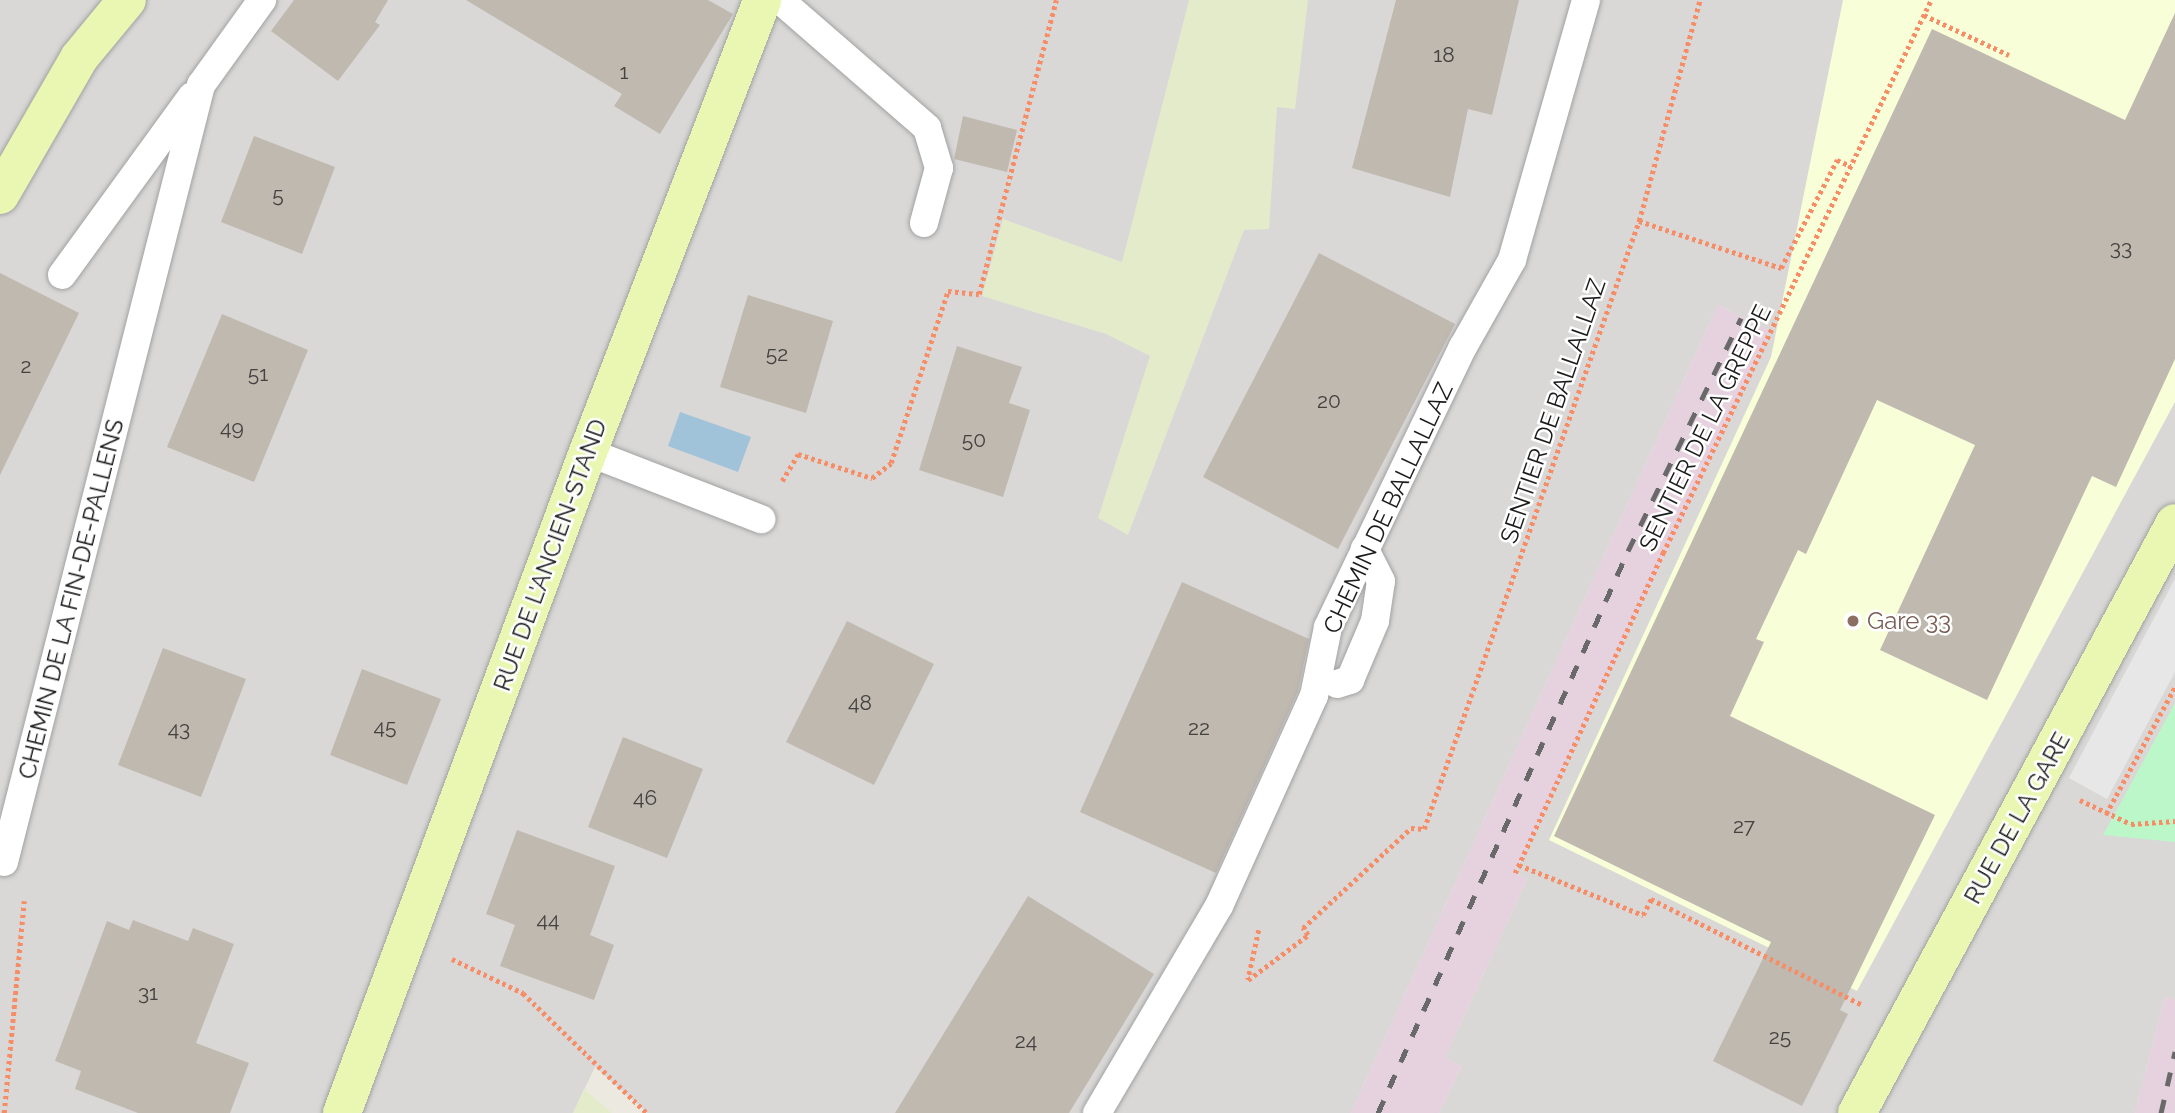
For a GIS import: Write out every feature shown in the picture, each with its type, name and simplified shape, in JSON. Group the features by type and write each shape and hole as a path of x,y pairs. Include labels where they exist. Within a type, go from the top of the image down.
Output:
{"street":[{"path":"0,195 79,58 127,0"},
{"name":"RUE DE L'ANCIEN-STAND","path":"342,1113 588,453 762,0"},
{"name":"RUE DE LA GARE","path":"1857,1113 2175,523"}],"lane":[{"name":"CHEMIN DE LA FIN-DE-PALLENS","path":"62,275 262,0"},
{"path":"780,0 927,128 939,169 924,223"},
{"name":"CHEMIN DE BALLALLAZ","path":"1097,1113 1219,906 1314,696 1328,627 1463,347 1512,260 1586,0"},
{"name":"CHEMIN DE LA FIN-DE-PALLENS","path":"4,862 201,85"},
{"path":"588,453 761,519"},
{"path":"1337,684 1350,680 1375,621 1381,581 1365,549"}],"path":[{"path":"761,519 798,454 872,478 891,463 948,290 979,294 1056,0"},
{"name":"SENTIER DE BALLALLAZ","path":"1262,918 1248,980 1308,935 1303,928 1411,828 1424,829 1639,221 1700,0"},
{"name":"SENTIER DE LA GREPPE","path":"1515,873 1663,553 1931,0"},
{"path":"1924,15 2009,55"},
{"path":"1639,221 1781,268 1838,160 1851,166"},
{"path":"2106,814 2175,687"},
{"path":"2073,797 2131,824 2175,821"},
{"path":"4,862 25,885 4,1113"},
{"path":"1519,865 1643,915 1651,898 1852,999"},
{"path":"440,953 523,993 647,1113"}],"shaded area":[{"path":"0,0 2175,0 2175,999 2165,997 2135,1113 1439,1113 1461,1067 1445,1057 1527,879 1515,873 1771,331 1718,305 1351,1113 647,1113 595,1067 573,1113 0,1113"},
{"path":"1189,0 1308,0 1295,109 1277,107 1269,229 1244,230 1128,535 1098,518 1150,356 1106,334 982,296 1003,219 1122,262"},
{"name":"Gare 33","path":"1843,0 2175,0 2175,402 1857,991 1549,840 1771,357"},
{"path":"1718,305 1771,331 1515,873 1527,879 1445,1057 1461,1067 1439,1113 1351,1113"},
{"path":"2175,579 2175,672 2107,799 2069,778"},
{"path":"2175,703 2175,842 2103,835 2113,817"},
{"path":"2165,997 2175,999 2175,1113 2135,1113"},
{"path":"584,1089 612,1113 573,1113"}],"water":[{"path":"680,412 751,437 738,472 668,446"}],"building":[{"path":"294,0 388,0 375,22 380,25 338,81 271,31"},
{"path":"466,0 708,0 733,14 660,134 614,106 622,94"},
{"path":"1396,0 1519,0 1492,115 1468,109 1450,197 1352,168"},
{"name":"Gare 33","path":"2175,13 2175,359 2116,487 2092,476 1987,700 1880,650 1975,445 1877,400 1806,554 1798,550 1756,639 1764,642 1730,716 1935,815 1840,1010 1848,1014 1802,1106 1713,1061 1771,942 1554,836 1932,29 2125,120"},
{"path":"963,116 1017,130 1007,172 954,159"},
{"path":"254,136 335,167 302,254 221,222"},
{"path":"1319,253 1455,324 1338,549 1203,477"},
{"path":"0,273 79,313 0,475"},
{"path":"748,295 833,321 806,413 720,387"},
{"path":"222,314 308,350 254,482 167,447"},
{"path":"957,346 1022,367 1009,403 1030,410 1003,497 919,470"},
{"path":"1182,582 1309,639 1298,691 1216,873 1080,812"},
{"path":"847,621 934,664 874,785 786,742"},
{"path":"163,648 246,679 201,797 118,765"},
{"path":"362,669 441,699 407,785 330,755"},
{"path":"623,737 703,769 667,858 588,827"},
{"path":"517,830 615,866 590,935 614,945 594,1000 500,966 515,925 486,914"},
{"path":"1028,896 1154,974 1069,1113 895,1113"},
{"path":"133,920 188,941 193,928 234,944 196,1043 249,1063 230,1113 138,1113 75,1089 81,1071 55,1061 107,921 129,930"}],"railway":[{"path":"1378,1113 1628,551 1741,318"},
{"path":"2161,1113 2175,1052"}],"place":[{"name":"Gare 33","path":"1853,621"}]}
